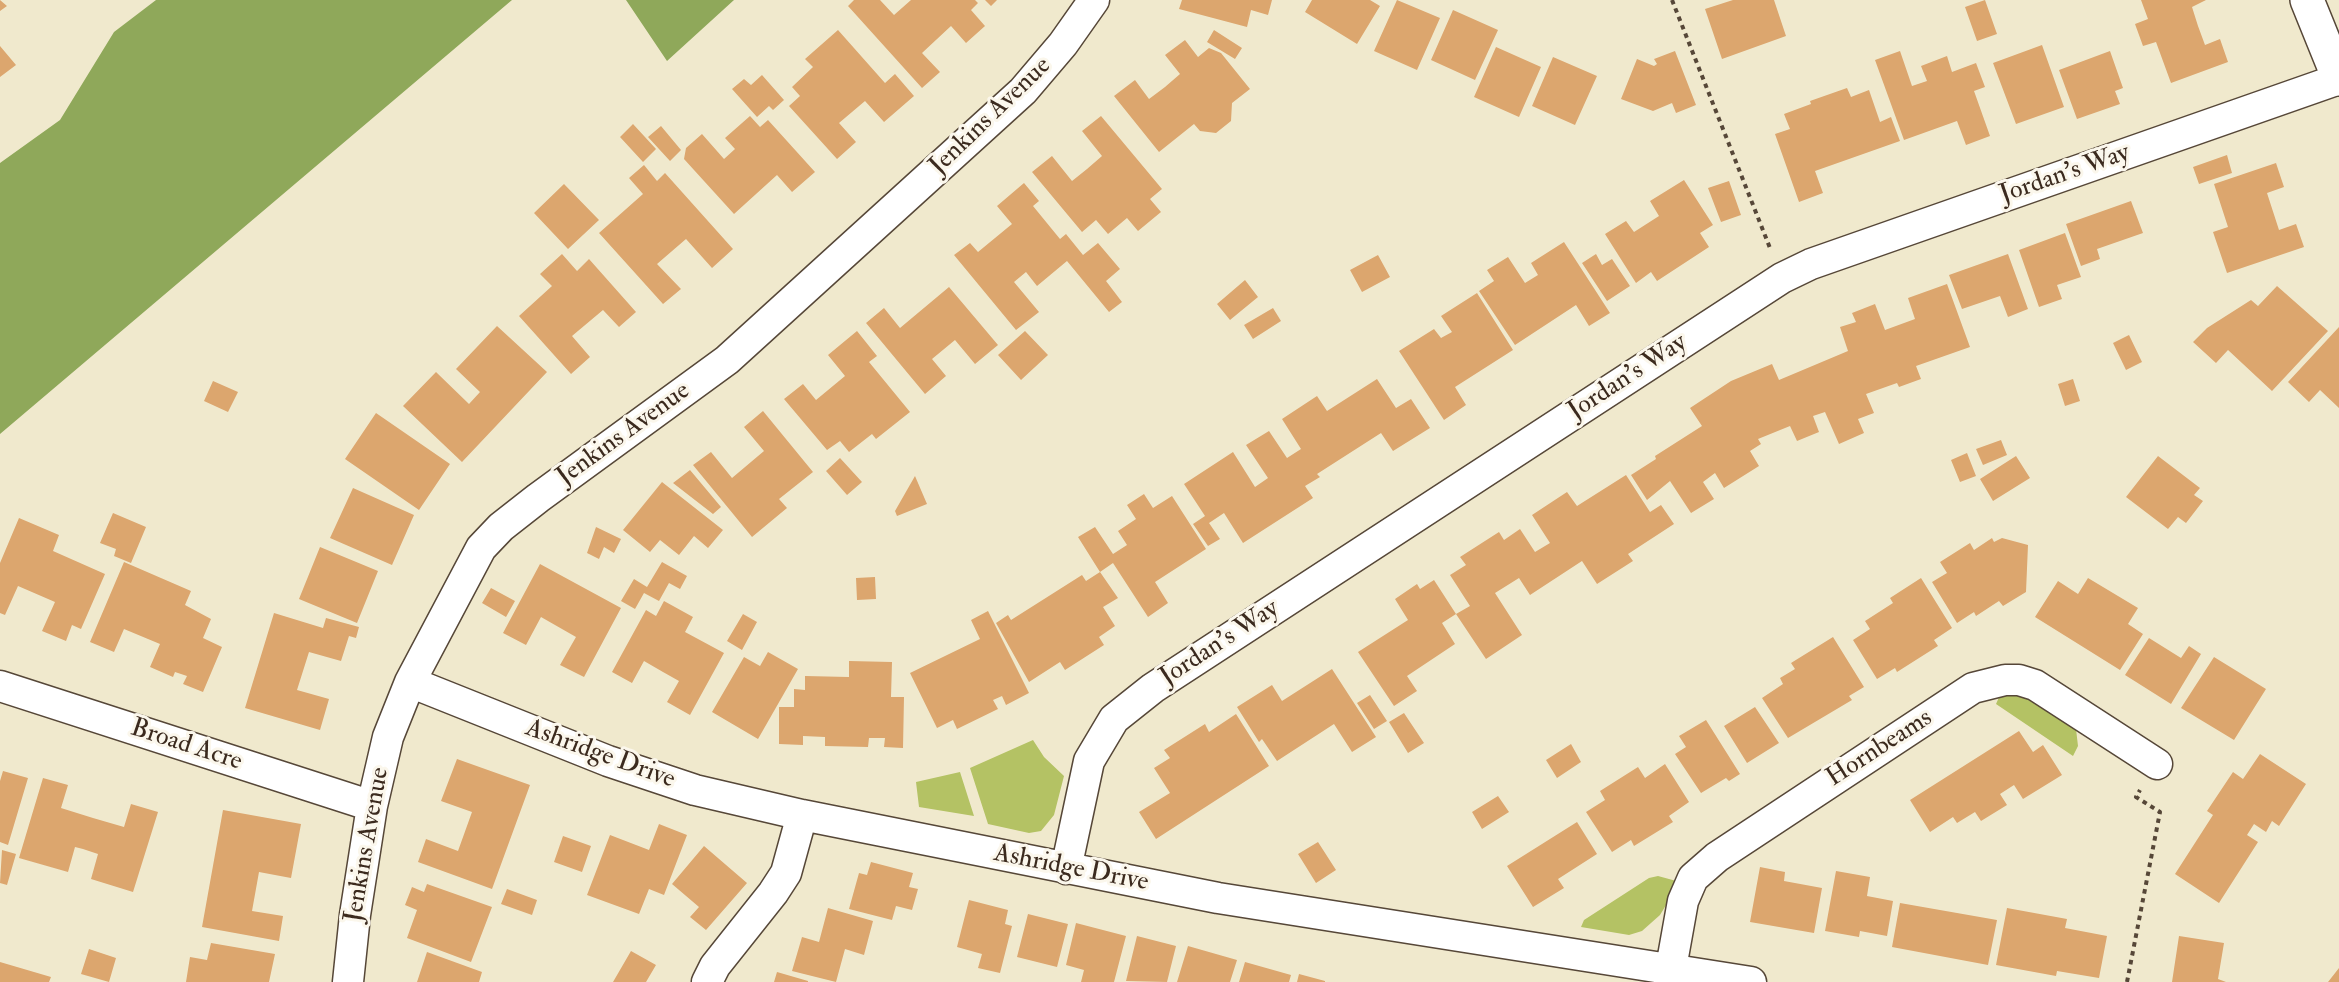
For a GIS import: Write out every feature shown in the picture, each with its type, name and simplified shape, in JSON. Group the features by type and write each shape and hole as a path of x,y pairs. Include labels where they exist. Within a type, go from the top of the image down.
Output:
{"street":[{"name":"Jenkins Avenue","path":"348,982 355,915 372,806 388,737 410,682 465,573 481,548 501,527 727,360 1023,91 1064,44 1094,0"},
{"path":"2307,0 2339,79"},
{"name":"Jordan's Way","path":"1066,869 1089,761 1114,719 1153,688 1782,278 1811,264 2339,79"},
{"name":"Hornbeams","path":"1671,968 1683,901 1693,878 1717,857 1973,688 2005,680 2019,680 2035,685 2157,764"},
{"name":"Ashridge Drive","path":"410,682 608,761 673,783 802,815 1218,898 1751,982"},
{"name":"Broad Acre","path":"0,686 372,806"},
{"path":"707,982 715,966 773,893 786,873 795,848 802,815"}],"path":[{"path":"1672,0 1782,278"},
{"path":"2127,982 2160,812 2136,797 2157,764"}],"green space":[{"path":"156,0 512,0 0,434 0,163 60,120 114,32"},
{"path":"626,0 734,0 667,61"},
{"path":"2007,693 2028,697 2076,729 2078,746 2073,756 1996,704 2000,695"},
{"path":"1033,740 1044,757 1064,776 1054,815 1041,831 1029,833 988,824 970,768"},
{"path":"960,772 974,816 919,807 916,782"},
{"path":"1658,876 1680,882 1660,915 1642,931 1629,935 1581,927 1584,920 1649,878"}],"building":[{"path":"0,0 7,6 0,11"},
{"path":"854,0 880,0 894,15 911,0 975,0 978,3 971,10 985,26 966,43 951,26 922,53 940,72 922,88 848,6"},
{"path":"985,0 997,0 991,6"},
{"path":"1182,0 1272,0 1268,15 1251,10 1247,27 1179,9"},
{"path":"1312,0 1370,0 1380,6 1357,44 1305,12"},
{"path":"1397,0 1440,18 1417,70 1374,51"},
{"path":"1733,0 1774,0 1786,36 1722,59 1705,9"},
{"path":"1985,0 1997,34 1977,41 1965,7"},
{"path":"2141,0 2206,0 2192,7 2198,26 2205,45 2220,39 2228,62 2171,83 2156,42 2143,46 2135,24 2148,19"},
{"path":"1453,10 1498,30 1475,80 1431,60"},
{"path":"838,30 885,83 895,74 914,96 884,122 865,101 839,123 856,142 837,159 789,106 800,96 792,87 813,67 805,59"},
{"path":"1214,30 1242,48 1235,59 1207,42"},
{"path":"1185,40 1198,57 1209,48 1221,53 1250,89 1232,103 1231,121 1216,133 1200,131 1194,124 1159,152 1114,96 1135,80 1149,99 1165,87 1180,74 1165,55"},
{"path":"2042,45 2064,107 2016,124 1993,63"},
{"path":"0,46 16,65 0,77"},
{"path":"1496,47 1541,67 1519,117 1474,97"},
{"path":"1675,51 1696,105 1676,113 1672,103 1653,111 1621,99 1637,59 1654,66 1657,64 1654,59"},
{"path":"1900,51 1912,86 1927,81 1921,66 1947,56 1952,72 1976,63 1985,87 1974,91 1990,136 1966,145 1957,121 1904,140 1875,60"},
{"path":"2110,51 2123,88 2115,91 2120,104 2077,119 2059,70"},
{"path":"1553,57 1597,76 1575,125 1532,106"},
{"path":"762,75 784,100 773,110 769,106 757,117 732,89 744,79 751,85"},
{"path":"1847,88 1851,97 1869,90 1880,122 1891,117 1900,141 1815,171 1823,193 1799,202 1775,134 1790,129 1784,114 1811,104 1810,101"},
{"path":"750,116 760,127 768,120 815,172 792,192 777,175 734,214 684,159 686,148 702,134 724,159 735,149 725,138"},
{"path":"1101,116 1162,189 1150,199 1161,212 1138,231 1127,218 1108,234 1096,220 1082,232 1032,172 1052,156 1072,181 1087,169 1102,156 1082,131"},
{"path":"633,124 656,149 643,162 620,137"},
{"path":"661,126 681,150 670,161 648,137"},
{"path":"2227,155 2232,173 2199,184 2193,167"},
{"path":"2276,163 2284,187 2267,193 2279,230 2296,224 2304,247 2227,273 2213,232 2228,227 2214,184"},
{"path":"644,165 657,181 665,173 733,249 712,268 686,239 657,264 681,289 663,304 599,233 643,194 629,178"},
{"path":"1684,180 1713,225 1700,233 1709,247 1657,281 1651,272 1636,283 1605,234 1626,221 1634,232 1659,216 1650,201"},
{"path":"1729,181 1741,215 1721,222 1708,188"},
{"path":"1024,183 1039,201 1033,206 1060,239 1066,234 1083,255 1098,243 1120,269 1106,281 1122,302 1109,312 1067,261 1037,286 1026,272 1014,282 1039,312 1016,330 954,255 970,243 978,252 1012,224 997,206"},
{"path":"564,184 599,220 568,249 534,213"},
{"path":"2131,201 2143,233 2097,249 2100,259 2081,266 2066,224"},
{"path":"2065,233 2081,277 2057,285 2062,299 2039,307 2019,250"},
{"path":"1564,242 1610,313 1589,326 1576,305 1515,345 1479,291 1494,281 1487,270 1508,257 1525,283 1538,275 1531,263"},
{"path":"562,254 577,271 589,259 636,312 619,327 603,310 572,336 590,357 571,374 519,316 552,286 540,274"},
{"path":"1596,254 1602,265 1612,259 1630,286 1607,301 1582,263"},
{"path":"2008,254 2028,309 2008,317 2000,296 1962,309 1949,275"},
{"path":"1378,255 1390,277 1362,292 1350,270"},
{"path":"1245,280 1258,297 1230,320 1217,304"},
{"path":"1947,284 1970,347 1916,366 1921,379 1899,387 1897,383 1866,394 1874,413 1858,419 1864,433 1839,444 1825,412 1813,416 1819,432 1797,441 1790,426 1758,439 1761,444 1750,451 1759,466 1724,488 1715,473 1703,482 1714,499 1691,513 1670,481 1647,500 1631,475 1656,459 1655,456 1702,426 1690,408 1731,381 1772,364 1779,380 1848,351 1840,327 1856,322 1852,313 1875,304 1885,330 1915,319 1908,298"},
{"path":"2277,286 2328,331 2272,391 2228,350 2216,363 2193,342 2207,328 2251,300 2258,306"},
{"path":"949,287 998,345 975,364 955,340 932,359 946,376 925,394 866,323 884,308 900,328"},
{"path":"1477,293 1513,350 1455,387 1466,405 1444,420 1399,351 1434,329 1441,338 1452,332 1441,316"},
{"path":"1273,308 1281,321 1253,339 1244,325"},
{"path":"497,326 547,372 462,462 403,406 436,372 469,404 480,392 456,369"},
{"path":"2339,327 2339,408 2320,390 2309,402 2288,382"},
{"path":"857,331 877,356 869,362 910,412 876,439 872,434 849,452 840,441 827,450 784,399 803,384 816,400 845,376 828,355"},
{"path":"1025,331 1048,355 1021,380 998,355"},
{"path":"2129,335 2142,362 2126,370 2113,343"},
{"path":"1377,379 1396,408 1411,399 1430,428 1393,451 1381,433 1317,474 1320,477 1305,486 1313,498 1243,543 1224,513 1209,523 1220,539 1208,546 1193,524 1205,516 1184,484 1233,452 1255,487 1268,478 1246,445 1269,431 1287,458 1301,449 1282,419 1317,396 1327,411"},
{"path":"2073,379 2080,401 2065,406 2058,384"},
{"path":"213,381 238,392 228,412 204,401"},
{"path":"763,411 813,472 779,499 787,508 752,537 693,465 711,452 732,478 764,451 744,427"},
{"path":"376,413 450,464 419,510 345,459"},
{"path":"2001,440 2007,455 1983,465 1976,449"},
{"path":"1967,453 1976,476 1960,482 1951,460"},
{"path":"2016,456 2030,478 1993,501 1980,479"},
{"path":"2158,456 2200,488 2194,495 2203,501 2186,523 2178,517 2168,529 2126,497"},
{"path":"840,458 862,482 847,495 826,471"},
{"path":"690,470 721,507 713,514 673,483"},
{"path":"1626,475 1650,512 1661,505 1674,524 1628,554 1633,561 1597,584 1582,561 1530,595 1519,578 1495,593 1522,635 1486,659 1456,614 1470,606 1450,575 1466,565 1460,557 1499,532 1504,540 1520,529 1535,552 1550,543 1532,515 1567,492 1577,506"},
{"path":"915,476 927,504 897,516 895,511"},
{"path":"662,482 723,530 708,548 694,536 679,555 660,540 650,552 623,530"},
{"path":"353,488 414,515 392,565 330,538"},
{"path":"1144,494 1153,508 1172,496 1206,549 1155,582 1168,603 1148,617 1113,563 1100,572 1078,537 1095,527 1113,554 1127,545 1118,531 1136,519 1127,505"},
{"path":"113,513 146,527 131,563 114,556 116,549 100,543"},
{"path":"19,518 59,535 53,551 105,574 81,629 72,625 66,641 42,631 55,602 18,586 5,615 0,613 0,563"},
{"path":"596,527 621,539 614,553 604,547 599,559 587,553"},
{"path":"1992,538 1994,542 2002,538 2028,545 2026,592 2003,606 1999,601 1976,616 1974,612 1957,623 1932,582 1947,573 1940,562 1970,543 1974,550"},
{"path":"320,547 378,571 357,623 299,599"},
{"path":"124,562 191,591 185,605 211,619 203,638 222,647 203,692 183,684 187,676 175,672 173,677 150,667 160,644 124,629 114,652 90,642"},
{"path":"662,562 687,576 680,589 669,583 659,601 644,593 635,609 621,601 634,579 647,587"},
{"path":"540,564 621,608 584,677 560,665 576,637 541,617 526,645 503,633"},
{"path":"1100,572 1118,598 1103,607 1115,626 1099,637 1104,645 1065,670 1060,662 1029,682 996,623 1008,615 1011,620 1082,575 1086,581"},
{"path":"875,577 876,599 857,600 856,578"},
{"path":"1921,578 1952,628 1934,640 1938,646 1897,672 1895,668 1877,679 1853,640 1870,629 1865,621 1893,603 1890,598"},
{"path":"2088,578 2138,608 2128,624 2143,634 2120,670 2035,617 2058,581 2078,594"},
{"path":"1434,580 1456,614 1442,623 1455,644 1407,676 1417,691 1394,706 1358,652 1408,620 1395,599 1417,584 1420,589"},
{"path":"491,588 515,601 506,617 482,603"},
{"path":"664,601 693,617 685,632 724,653 690,715 667,702 679,681 644,661 632,683 612,672 646,610 656,616"},
{"path":"988,611 1029,693 1006,705 1002,696 993,700 998,709 957,729 953,720 937,728 910,673 980,639 971,620"},
{"path":"274,613 323,628 326,618 359,627 356,638 349,636 341,661 309,652 297,690 329,699 320,730 245,708"},
{"path":"743,614 757,622 742,650 727,641"},
{"path":"1833,637 1864,687 1849,696 1852,700 1788,738 1762,698 1783,684 1780,678 1795,669 1791,663"},
{"path":"2149,638 2181,658 2189,646 2201,654 2171,704 2125,675"},
{"path":"768,652 798,669 758,739 712,712 744,657 760,666"},
{"path":"2214,657 2266,689 2234,740 2181,708"},
{"path":"849,661 892,662 891,697 904,697 903,748 884,747 885,738 869,738 868,747 825,746 825,737 803,736 803,745 779,744 779,707 794,707 794,689 805,690 805,676 849,677"},
{"path":"1332,669 1376,737 1352,752 1334,724 1277,761 1262,739 1259,742 1237,707 1272,685 1282,701"},
{"path":"1370,695 1387,721 1374,729 1357,703"},
{"path":"1755,707 1779,743 1747,763 1724,726"},
{"path":"1404,713 1424,743 1408,753 1389,722"},
{"path":"1236,714 1269,766 1156,839 1139,812 1170,793 1154,768 1170,758 1164,750 1205,724 1209,732"},
{"path":"1706,720 1740,774 1729,781 1726,778 1701,793 1675,754 1686,747 1679,736"},
{"path":"2019,731 2033,752 2043,745 2062,775 2023,799 2014,785 2000,794 2007,805 1981,821 1975,812 1957,823 1953,817 1930,832 1910,800"},
{"path":"1571,744 1581,762 1557,778 1546,760"},
{"path":"2260,754 2306,784 2279,826 2272,821 2266,832 2254,824 2247,835 2258,842 2219,903 2175,874 2213,815 2207,811 2233,772 2243,779"},
{"path":"457,759 530,785 492,889 418,862 426,839 458,851 472,812 441,801"},
{"path":"1665,764 1689,802 1669,816 1673,822 1634,846 1631,840 1612,852 1586,812 1605,800 1600,791 1638,767 1645,778"},
{"path":"3,771 28,778 8,845 0,842 0,781"},
{"path":"43,778 68,785 61,808 93,818 124,827 131,804 158,812 133,892 91,879 98,854 83,849 75,847 68,872 19,858"},
{"path":"1498,796 1509,812 1482,829 1472,812"},
{"path":"223,810 301,824 291,878 259,872 252,911 283,916 279,941 202,927"},
{"path":"1577,822 1597,854 1558,879 1564,888 1533,907 1507,866"},
{"path":"659,824 687,835 664,895 649,889 639,914 587,895 610,835 649,850"},
{"path":"563,836 591,846 582,872 554,862"},
{"path":"1318,842 1336,870 1316,883 1298,854"},
{"path":"704,846 747,883 706,930 690,917 699,907 672,884"},
{"path":"2,850 16,854 7,885 0,883"},
{"path":"871,862 913,873 909,887 918,889 912,910 896,906 892,920 849,909 859,873 867,875"},
{"path":"1760,867 1785,872 1784,881 1822,888 1814,933 1750,922"},
{"path":"1836,871 1870,877 1867,896 1893,901 1887,936 1860,931 1859,937 1825,931"},
{"path":"427,884 492,907 471,962 407,938 417,910 405,905 412,887 424,892"},
{"path":"507,889 537,900 532,915 501,904"},
{"path":"969,900 1008,910 1005,924 1012,926 1000,973 978,968 982,954 957,947"},
{"path":"1900,903 1997,920 1988,965 1892,947"},
{"path":"828,908 873,921 864,955 845,949 836,982 792,971 802,937 819,942"},
{"path":"2007,908 2067,919 2065,928 2107,936 2099,978 2057,971 2056,976 1996,965"},
{"path":"1028,914 1068,924 1057,967 1017,957"},
{"path":"1076,923 1126,936 1114,982 1081,982 1084,970 1066,965"},
{"path":"1137,936 1176,946 1167,982 1126,981"},
{"path":"2179,936 2224,943 2218,979 2226,982 2172,982"},
{"path":"211,943 275,954 269,982 186,982 190,957 207,960"},
{"path":"1188,946 1237,960 1230,982 1177,982"},
{"path":"89,949 116,958 109,982 81,974"},
{"path":"631,951 656,965 646,982 613,982"},
{"path":"427,952 482,972 479,982 417,982"},
{"path":"0,962 51,977 49,982 0,982"},
{"path":"1245,962 1291,975 1289,982 1239,982"},
{"path":"2339,968 2339,982 2328,982"},
{"path":"777,972 808,981 808,982 774,982"},
{"path":"1299,974 1325,981 1325,982 1297,982"}]}
